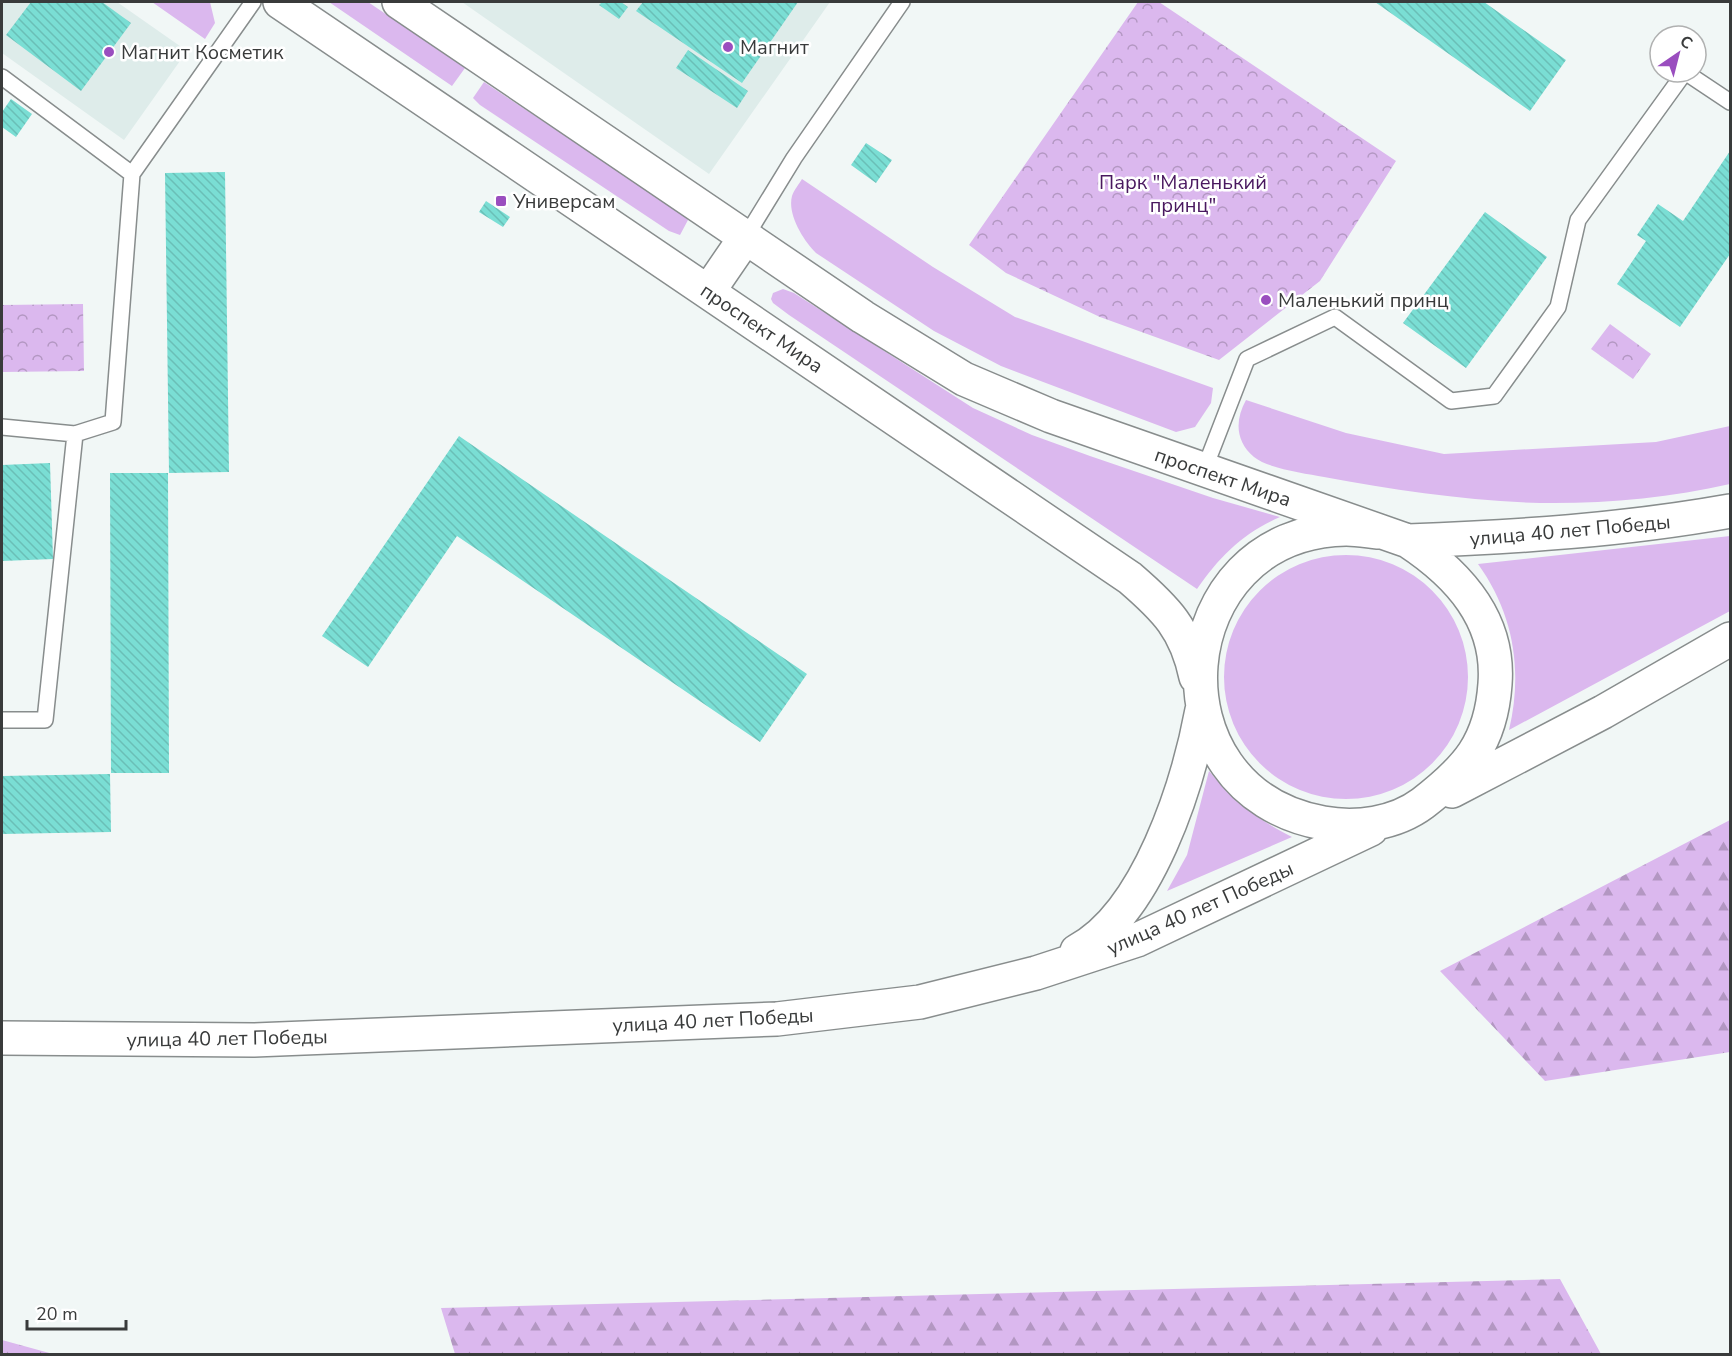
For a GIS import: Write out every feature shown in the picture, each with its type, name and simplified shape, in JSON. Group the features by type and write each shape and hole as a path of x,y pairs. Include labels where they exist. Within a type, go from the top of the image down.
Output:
{"street":[{"name":"проспект Мира","path":"280,2 1130,578 1165,607 1178,628 1191,653 1201,701"},
{"name":"проспект Мира","path":"399,2 863,317 964,379 1051,416 1393,537"},
{"path":"708,292 745,238"},
{"name":"улица 40 лет Победы","path":"1393,537 1498,538 1656,524 1731,511"},
{"path":"1036,973 1096,940 1116,921 1132,897 1164,837 1195,748 1201,701 1199,661 1210,621 1219,603 1237,578 1260,557 1287,542 1316,532 1347,529 1393,537 1439,562 1464,586 1482,616 1493,648 1496,683 1490,717 1477,749 1457,777 1400,815 1362,825 1326,824 1283,811 1260,798 1223,760 1211,736 1201,701"},
{"name":"улица 40 лет Победы","path":"2,1038 254,1040 777,1019 920,1002 1036,973 1137,940 1400,815 1603,712 1731,639"}],"lane":[{"path":"2,427 75,434 113,422 132,174 254,2"},
{"path":"745,238 794,158 902,2"},
{"path":"1204,470 1247,359 1335,317 1451,401 1494,396 1558,308 1578,220 1684,72 1731,102"},
{"path":"2,77 132,174"},
{"path":"2,720 45,720 75,434"}],"shaded area":[{"path":"2,2 117,2 187,51 124,140 2,53"},
{"path":"462,2 830,2 709,174"}],"green space":[{"path":"152,2 210,2 215,23 205,39"},
{"path":"329,2 368,2 465,68 452,86"},
{"name":"Парк \"Маленький принц\"","path":"1138,2 1159,2 1396,161 1320,281 1219,360 1100,317 1006,273 969,245"},
{"path":"484,82 682,213 688,220 680,235 669,231 480,105 473,98"},
{"path":"802,179 933,267 1015,317 1213,388 1211,403 1195,427 1176,432 1001,366 934,331 811,248 802,235 792,211 792,196"},
{"path":"783,289 794,293 973,408 1032,435 1090,456 1213,498 1280,517 1255,530 1233,547 1214,566 1197,589 789,315 771,299 773,293"},
{"path":"83,304 84,371 2,372 2,305"},
{"path":"1610,324 1651,354 1633,379 1591,349"},
{"path":"1246,400 1346,433 1444,454 1656,442 1730,426 1730,484 1636,499 1540,503 1458,497 1351,482 1277,468 1254,457 1243,444 1239,430 1240,415"},
{"path":"1730,536 1730,611 1509,730 1515,686 1512,644 1500,603 1478,564"},
{"path":"1334,555 1358,555 1382,560 1404,569 1433,590 1448,609 1459,630 1466,653 1468,677 1466,701 1459,724 1448,745 1433,764 1404,785 1382,794 1358,799 1334,799 1310,794 1288,785 1268,772 1251,755 1238,735 1229,713 1224,689 1224,665 1229,641 1238,619 1251,599 1268,582 1288,569 1310,560"},
{"path":"1209,771 1247,808 1268,824 1292,837 1167,891 1187,855"},
{"path":"1730,820 1730,1052 1545,1081 1440,971"},
{"path":"1560,1279 1601,1354 455,1354 441,1308"},
{"path":"2,1340 53,1354 2,1354"}],"building":[{"path":"31,2 102,2 131,23 81,91 6,35"},
{"path":"602,2 621,2 628,7 619,19 599,5"},
{"name":"Магнит","path":"643,2 798,2 742,83 636,11"},
{"path":"1375,2 1484,2 1566,60 1530,111"},
{"path":"688,50 748,91 737,108 676,68"},
{"path":"11,99 32,114 16,137 2,127 2,112"},
{"path":"866,143 892,160 876,183 851,165"},
{"path":"1730,151 1730,254 1680,327 1617,284 1646,241 1637,235 1658,204 1683,221"},
{"path":"225,172 229,472 169,473 165,173"},
{"path":"486,201 510,217 503,227 479,212"},
{"path":"1485,212 1547,257 1466,368 1403,323"},
{"path":"459,436 807,674 760,742 457,536 368,667 322,636"},
{"path":"50,463 53,559 2,561 2,465"},
{"path":"110,473 168,473 169,773 111,773"},
{"path":"110,774 111,832 2,834 2,776"}],"place":[{"name":"Магнит","path":"728,47"},
{"name":"Магнит Косметик","path":"109,52"},
{"name":"Универсам","path":"501,201"},
{"name":"Маленький принц","path":"1266,300"}]}
